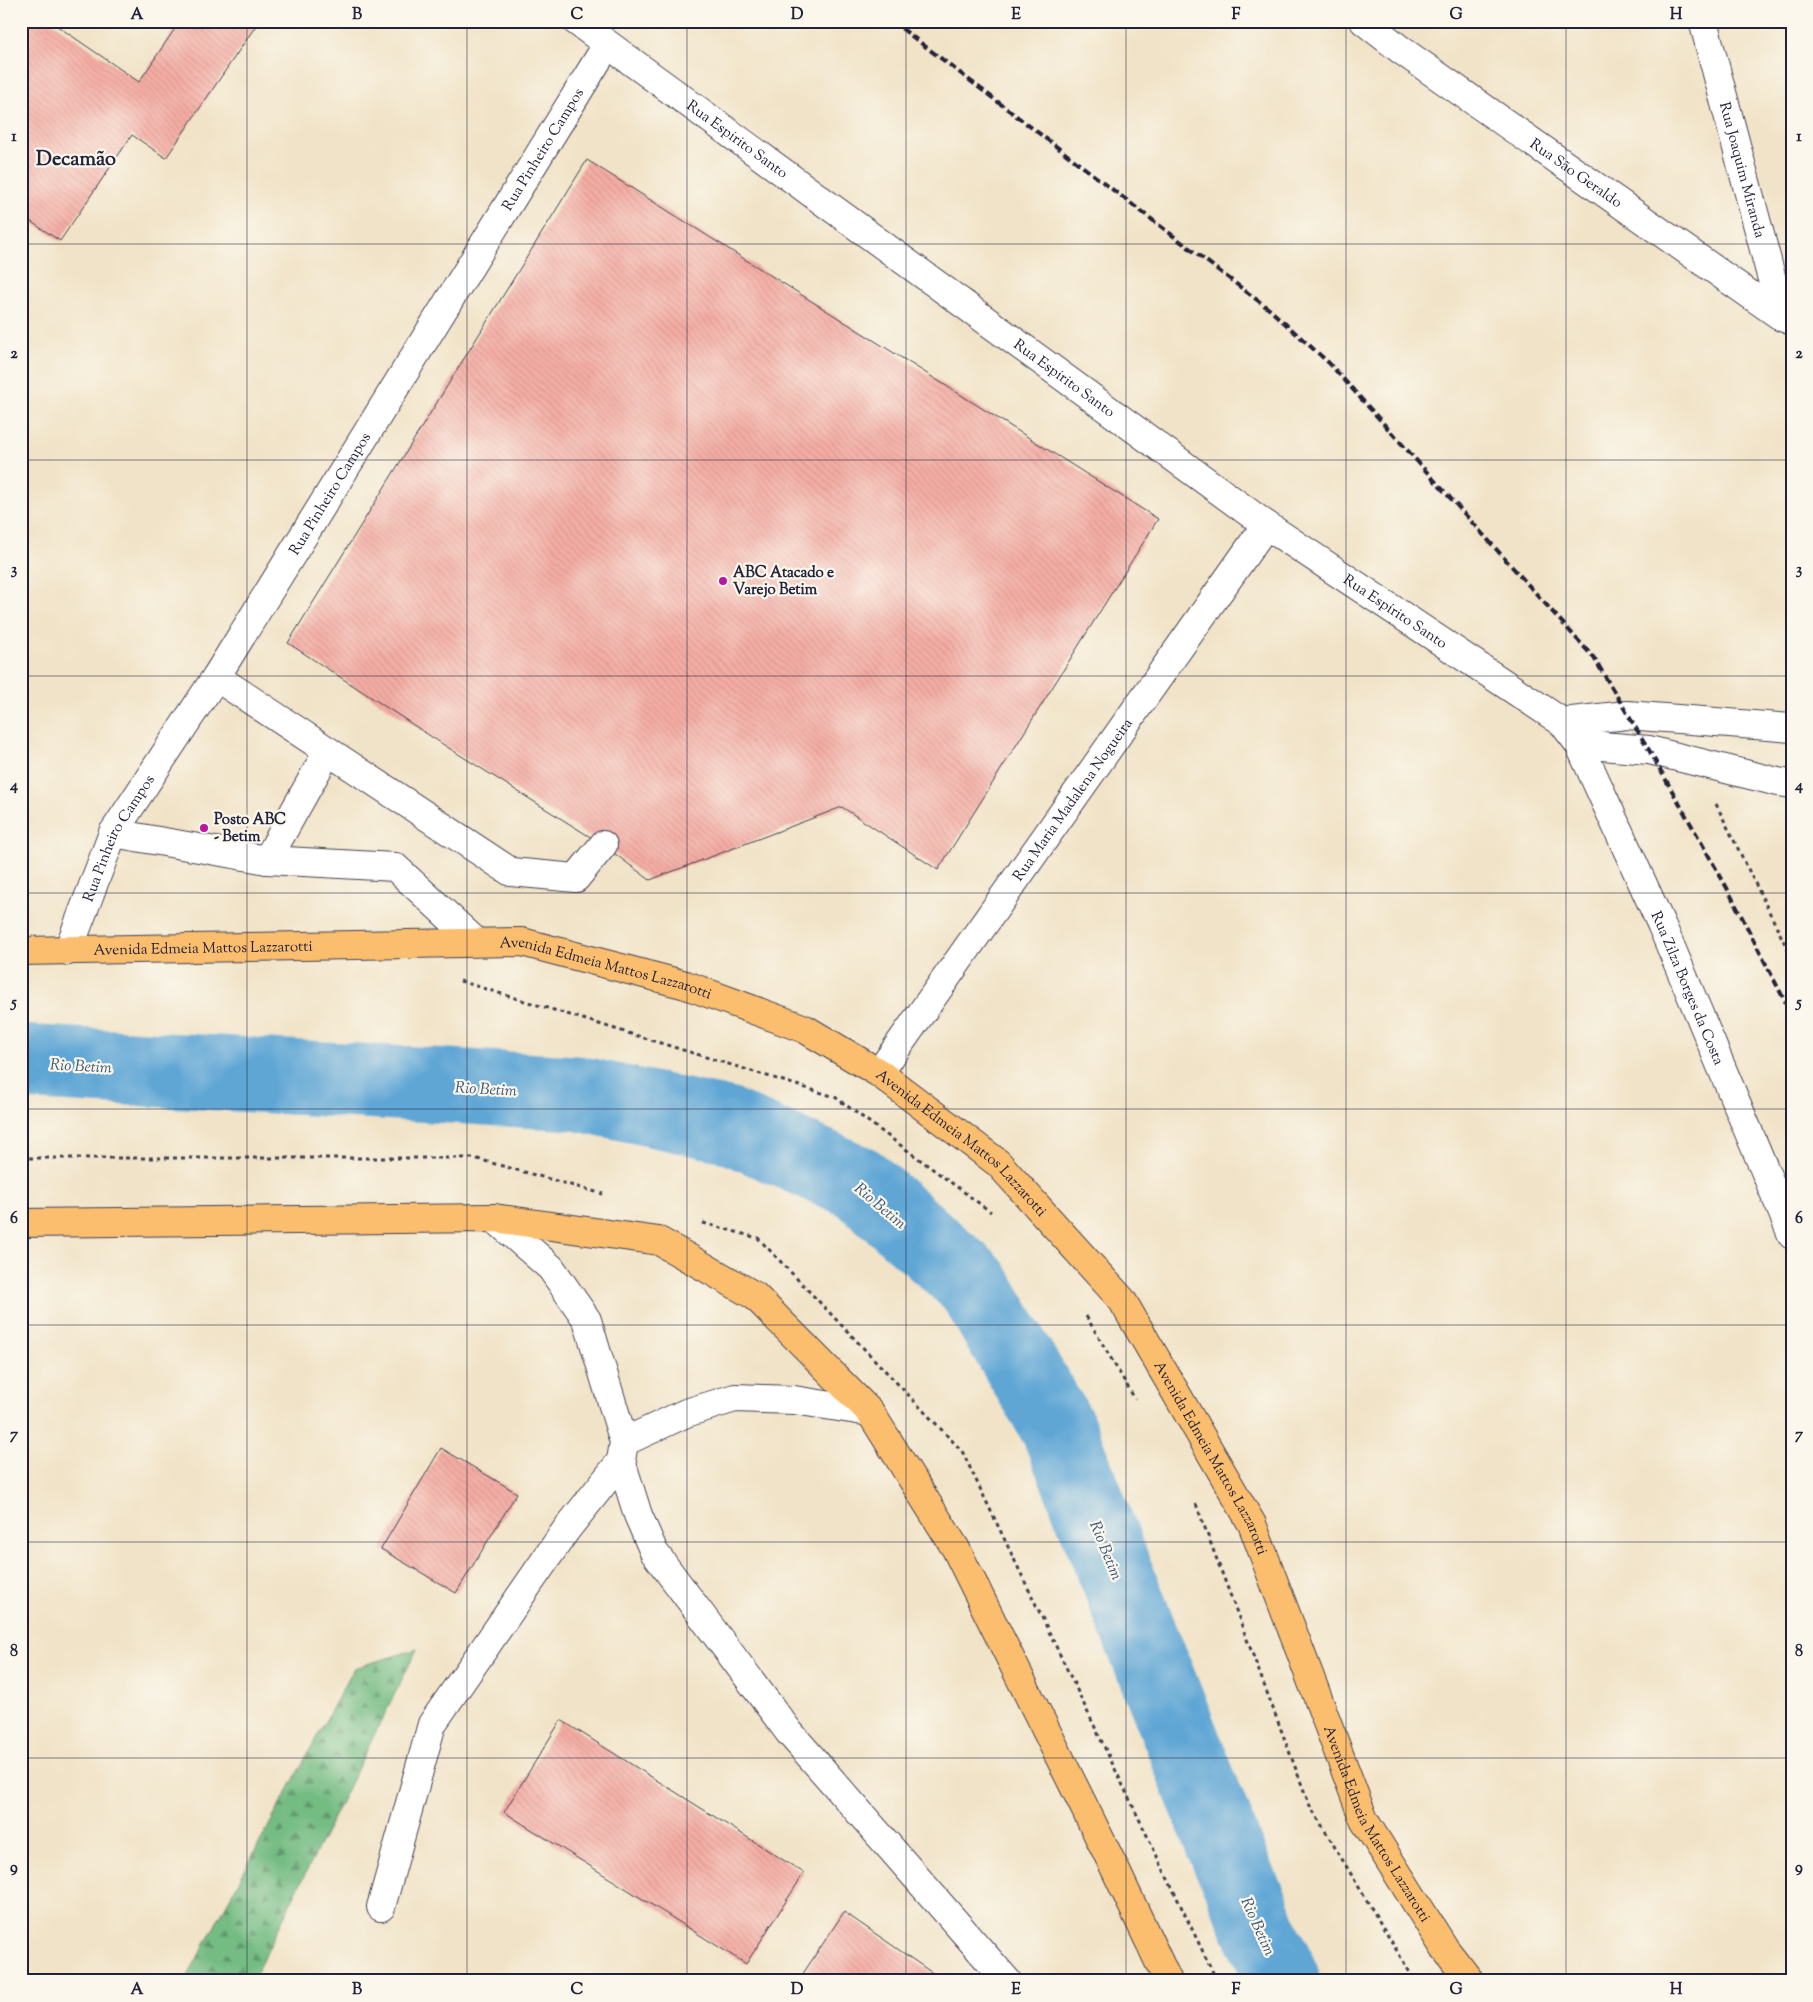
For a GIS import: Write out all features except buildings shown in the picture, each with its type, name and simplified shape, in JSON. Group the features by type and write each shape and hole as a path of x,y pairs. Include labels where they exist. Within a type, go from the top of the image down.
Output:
{"main road":[{"name":"Avenida Edmeia Mattos Lazzarotti","path":"21,952 522,942 686,985 805,1029 879,1073 998,1163 1122,1300 1252,1524 1364,1820 1444,1949 1470,1981"},
{"path":"21,1223 494,1218 660,1241 755,1296 870,1412 956,1549 1115,1869 1168,1981"}],"street":[{"name":"Rua Espírito Santo","path":"576,21 1266,525 1562,722 1579,744"},
{"name":"Rua São Geraldo","path":"1364,21 1401,50 1787,319"},
{"name":"Rua Joaquim Miranda","path":"1703,21 1787,319"},
{"name":"Rua Pinheiro Campos","path":"68,950 113,833 216,677 607,45"},
{"name":"Rua Maria Madalena Nogueira","path":"879,1073 1266,525"},
{"path":"216,677 511,872 576,878 603,844"},
{"path":"1562,722 1627,715 1792,728"},
{"path":"1579,744 1649,750 1792,784"},
{"name":"Rua Zilza Borges da Costa","path":"1579,744 1662,926 1792,1235"},
{"path":"267,860 328,751"},
{"path":"113,833 267,860 395,867 476,942"},
{"path":"494,1218 551,1268 587,1320 623,1451 638,1514 654,1552 789,1732 1007,1981"},
{"path":"381,1907 432,1724 623,1451 686,1413 735,1398 794,1400 870,1412"}],"path":[{"path":"1695,762 1792,958"},
{"path":"453,979 835,1097 994,1214"},
{"path":"1084,1314 1139,1406"},
{"path":"1194,1499 1310,1804 1415,1981"}],"green space":[{"path":"417,1649 252,1981 185,1981 354,1668"}],"waterway":[{"name":"Rio Betim","path":"21,1062 576,1093 727,1125 859,1183 973,1284 1058,1428 1227,1853 1283,1981"}],"railway":[{"path":"892,21 1269,309 1329,363 1594,658 1649,750 1727,888 1792,1015"}],"place":[{"name":"ABC Atacado e Varejo Betim","path":"723,581"},
{"name":"Posto ABC - Betim","path":"204,828"}],"district":[{"name":"Decamão","path":"76,158"}]}
